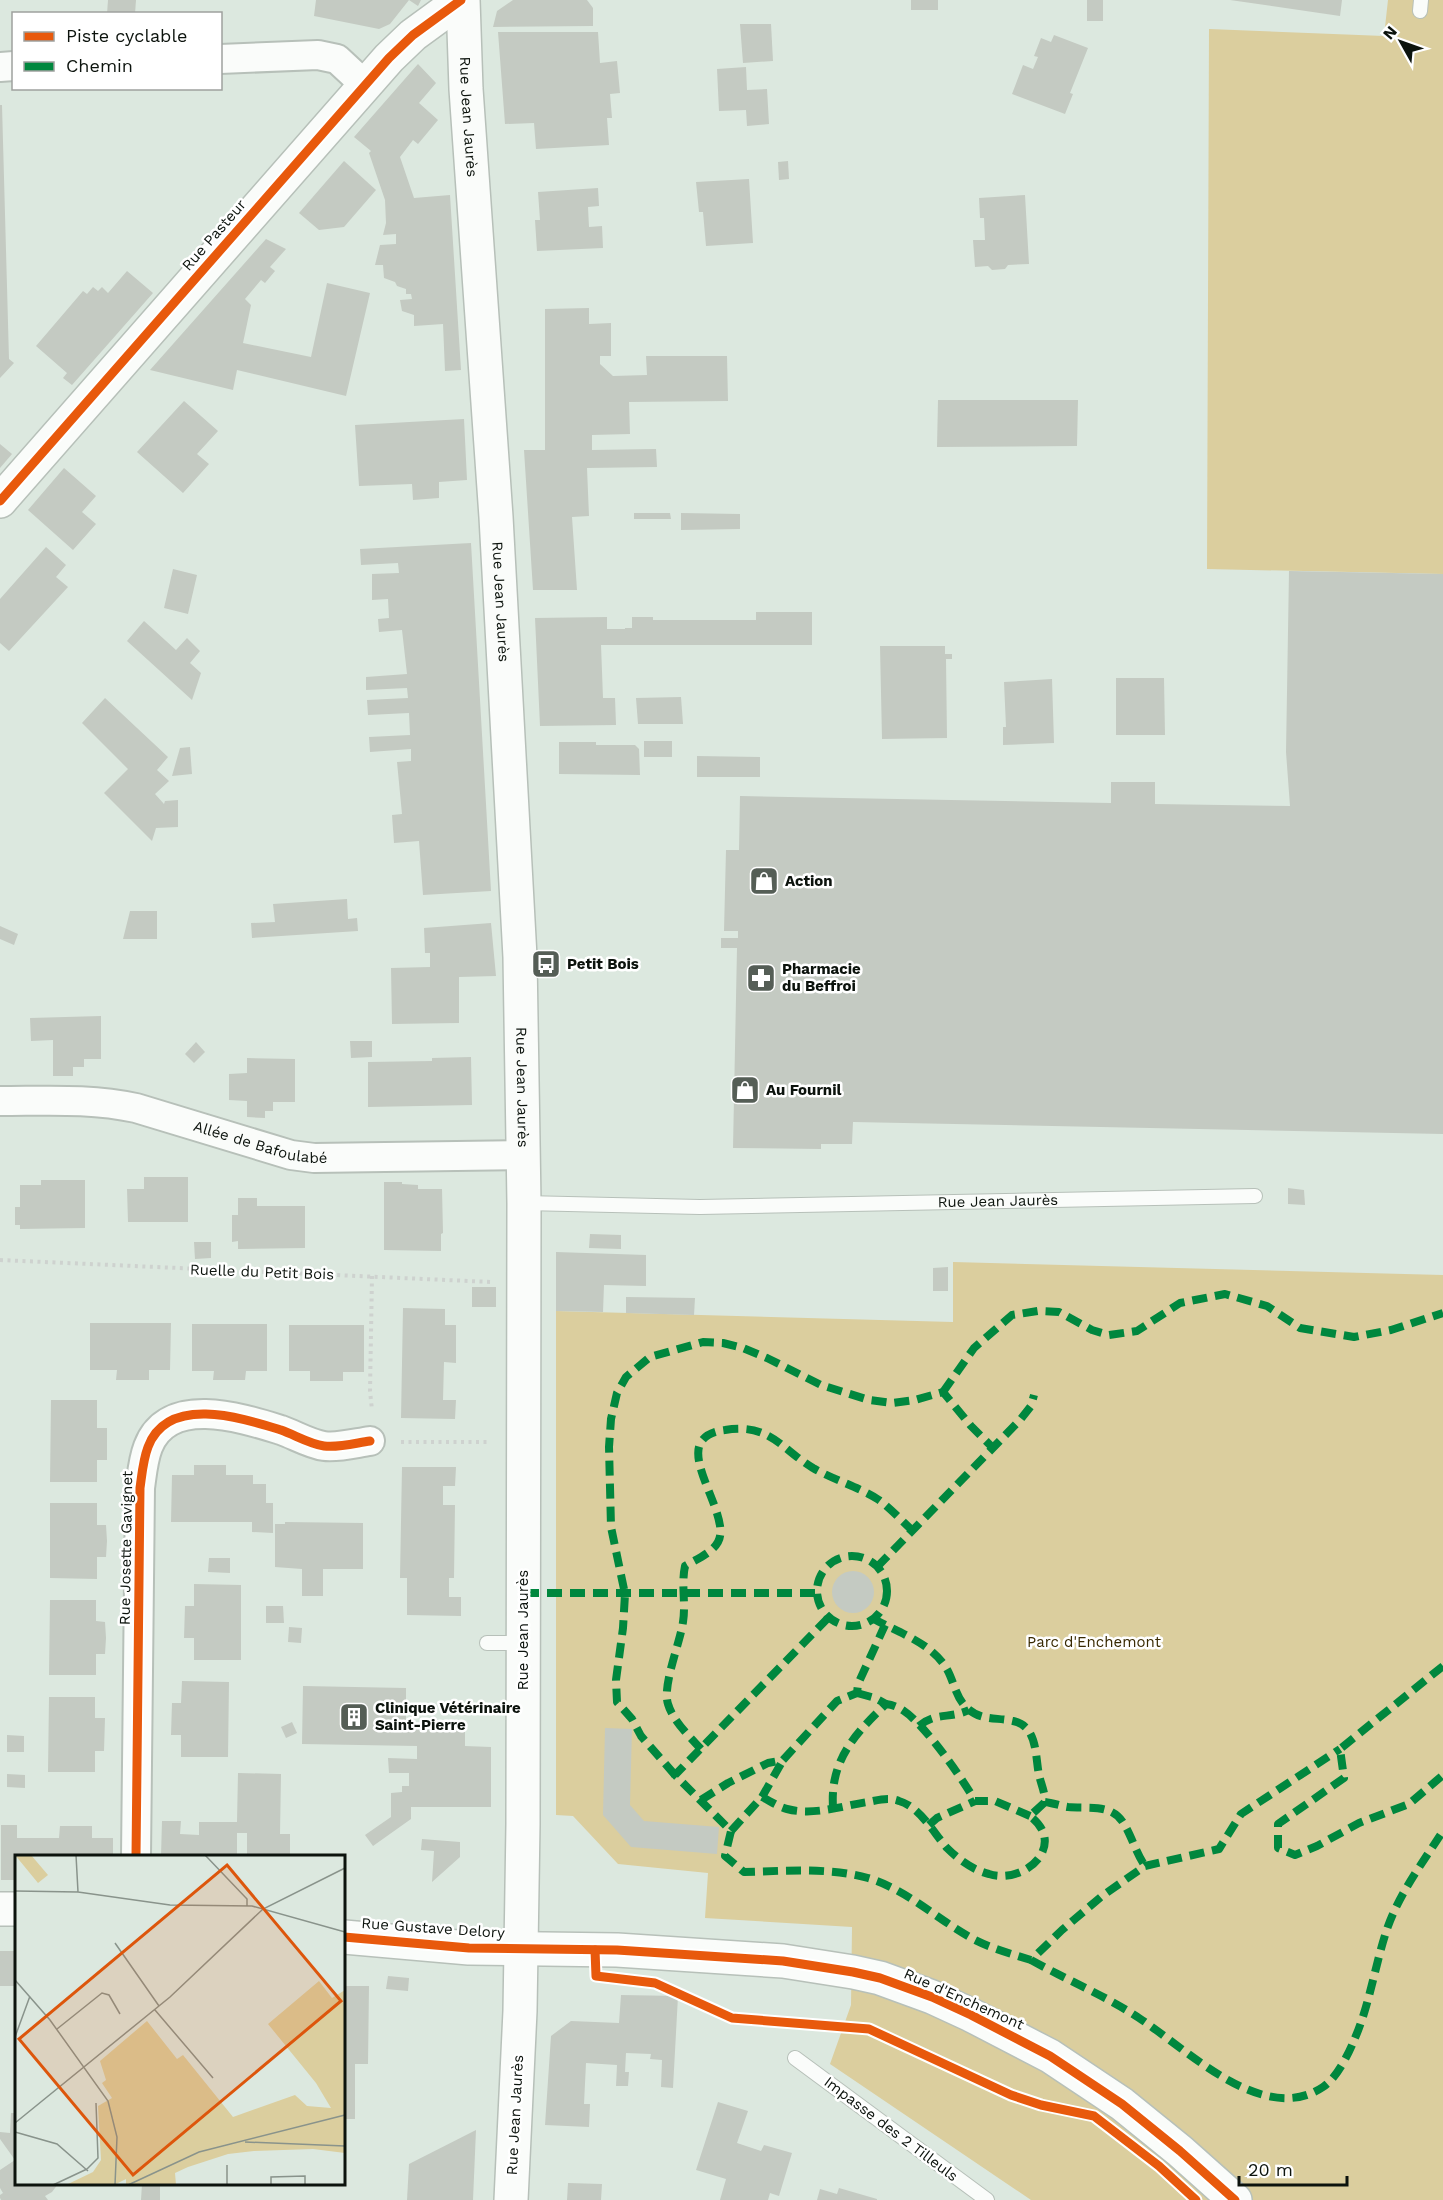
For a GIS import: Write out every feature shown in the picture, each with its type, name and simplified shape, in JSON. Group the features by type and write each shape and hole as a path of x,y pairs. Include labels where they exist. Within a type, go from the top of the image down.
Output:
{"main road":[{"name":"Rue Pasteur","path":"0,501 389,58 413,35 462,0"},
{"name":"Rue Jean Jaurès","path":"462,0 515,835 520,957 524,1203 522,1948 511,2200"},
{"name":"Rue Gustave Delory","path":"345,1937 469,1948 522,1948"},
{"name":"Rue d'Enchemont","path":"522,1948 617,1950 783,1961 853,1972 907,1988 971,2015 1050,2056 1083,2077 1149,2125 1234,2200"}],"street":[{"path":"222,59 318,55 337,59 365,85"},
{"name":"Allée de Bafoulabé","path":"0,1101 110,1102 291,1155 314,1158 523,1155"},
{"name":"Rue Josette Gavignet","path":"136,1855 140,1488 143,1462 148,1445 156,1433 169,1421 197,1414 239,1419 325,1446 373,1442"}],"lane":[{"name":"Rue Jean Jaurès","path":"524,1203 700,1207 1255,1196"},
{"path":"488,1643 524,1643"},
{"name":"Impasse des 2 Tilleuls","path":"795,2058 987,2200"}],"path":[{"path":"372,1276 370,1391 373,1442 488,1441 523,1454"}],"green space":[{"path":"1388,0 1443,0 1443,574 1207,569 1209,29 1384,36"},
{"name":"Parc d'Enchemont","path":"953,1262 1443,1275 1443,2200 1031,2200 830,2064 851,2005 852,1927 705,1918 708,1873 618,1864 573,1816 556,1815 556,1311 953,1322"}],"building":[{"path":"108,0 136,0 135,12 107,12"},
{"path":"316,0 409,0 390,24 379,29 314,16"},
{"path":"409,0 421,0 418,6"},
{"path":"513,0 587,0 593,8 593,26 493,27 497,11"},
{"path":"911,0 938,0 938,10 911,10"},
{"path":"1087,0 1103,0 1103,21 1087,21"},
{"path":"1230,0 1342,0 1340,16"},
{"path":"740,24 771,24 773,61 743,63"},
{"path":"498,32 598,32 600,63 617,61 620,93 610,94 612,118 607,118 609,145 536,149 534,123 505,124"},
{"path":"1054,35 1088,48 1070,93 1073,94 1065,114 1012,94 1023,65 1033,69 1038,57 1034,56 1041,38 1051,42"},
{"path":"418,64 436,83 419,103 438,120 418,144 413,140 400,157 414,198 450,195 461,370 445,371 443,324 414,326 414,315 402,311 400,300 412,299 411,294 406,294 406,289 384,278 383,265 375,265 380,245 396,244 396,234 383,235 386,223 385,200 369,153 371,151 354,137"},
{"path":"746,67 747,90 767,89 769,124 747,126 746,110 719,111 717,69"},
{"path":"0,105 2,105 9,359 14,363 0,378"},
{"path":"344,161 376,190 344,227 319,230 299,213"},
{"path":"788,161 789,179 779,180 778,162"},
{"path":"749,179 753,243 706,246 703,212 699,212 696,182"},
{"path":"598,188 599,206 588,207 589,227 602,226 603,248 537,251 535,220 540,220 538,192"},
{"path":"1025,195 1029,264 1008,265 1005,269 992,270 988,266 975,267 973,240 985,240 984,218 980,218 979,198"},
{"path":"266,239 286,249 270,267 275,271 265,283 261,280 245,299 251,305 243,343 311,357 327,283 370,293 346,396 237,370 233,390 150,370"},
{"path":"127,271 153,293 72,385 63,378 67,373 36,346 83,291 87,294 93,287 98,291 102,287 108,293"},
{"path":"589,308 589,324 611,323 611,356 600,356 600,364 613,376 647,375 646,356 727,356 728,401 629,402 630,434 592,435 592,450 656,449 657,467 587,468 589,516 572,517 577,590 533,590 524,450 545,450 545,309"},
{"path":"938,400 1078,400 1077,446 937,447"},
{"path":"184,401 218,431 197,454 209,464 183,493 137,452"},
{"path":"464,419 467,480 439,482 439,498 413,500 412,484 359,486 355,425"},
{"path":"0,444 12,454 0,468"},
{"path":"64,468 96,496 82,512 96,524 73,550 28,510"},
{"path":"634,513 670,513 671,519 634,519"},
{"path":"681,513 740,514 740,529 681,530"},
{"path":"471,543 491,891 423,895 419,841 394,843 392,815 402,814 397,762 411,761 411,749 370,752 369,737 410,735 409,713 368,715 367,700 408,698 407,688 366,690 366,677 407,674 402,630 379,632 378,619 389,618 388,599 372,600 372,574 399,573 398,563 361,565 360,549"},
{"path":"46,547 66,565 56,577 68,587 9,651 0,643 0,599"},
{"path":"173,569 197,575 188,614 164,608"},
{"path":"1289,571 1443,574 1443,1134 853,1122 852,1144 821,1144 821,1149 733,1148 737,948 721,948 721,938 738,938 738,931 724,931 726,850 739,850 740,796 1111,803 1111,782 1155,782 1155,804 1290,806 1286,752"},
{"path":"756,612 812,612 812,645 601,645 603,698 615,698 616,725 540,726 535,618 607,617 607,629 625,629 632,628 632,617 653,617 653,620 756,620"},
{"path":"144,621 176,650 187,638 200,651 190,663 201,673 192,700 127,641"},
{"path":"880,646 945,646 945,654 952,654 952,659 946,659 947,738 882,739"},
{"path":"1116,678 1164,678 1165,735 1116,735"},
{"path":"1052,679 1054,743 1003,745 1003,727 1006,727 1004,682"},
{"path":"681,697 683,724 638,724 636,698"},
{"path":"105,698 168,757 157,770 169,781 155,794 164,804 165,801 178,800 178,827 156,828 152,841 104,793 128,769 82,723"},
{"path":"644,741 672,741 672,757 644,757"},
{"path":"559,742 635,745 639,749 640,775 559,774"},
{"path":"190,747 192,774 172,776 180,748"},
{"path":"697,756 760,757 760,777 697,777"},
{"path":"347,899 348,919 357,918 358,931 252,938 251,923 275,922 273,904"},
{"path":"130,911 157,911 157,939 123,939"},
{"path":"491,923 496,976 459,977 459,1023 392,1024 391,968 430,967 430,953 425,953 424,928"},
{"path":"0,926 18,934 14,945 0,939"},
{"path":"101,1016 101,1059 84,1059 84,1067 73,1067 73,1076 53,1076 53,1040 31,1041 30,1018"},
{"path":"350,1041 372,1041 372,1057 351,1058"},
{"path":"196,1042 205,1052 194,1063 185,1054"},
{"path":"471,1057 472,1105 368,1107 368,1062 432,1061 432,1058"},
{"path":"247,1058 295,1059 295,1102 273,1102 273,1111 265,1111 265,1118 247,1117 247,1101 229,1100 229,1074 247,1073"},
{"path":"144,1177 188,1177 188,1222 128,1222 127,1189 144,1189"},
{"path":"41,1180 85,1180 85,1228 20,1229 20,1225 15,1225 15,1207 20,1207 20,1185 41,1185"},
{"path":"384,1182 418,1185 418,1189 442,1189 441,1251 384,1250"},
{"path":"1288,1188 1304,1190 1305,1205 1288,1204"},
{"path":"238,1198 257,1198 257,1206 305,1206 305,1248 238,1249 238,1241 232,1242 232,1215 238,1215"},
{"path":"590,1234 621,1235 621,1249 589,1248"},
{"path":"194,1242 211,1242 211,1258 195,1259"},
{"path":"556,1252 646,1255 646,1286 604,1285 603,1312 556,1311"},
{"path":"948,1267 948,1291 933,1291 933,1268"},
{"path":"472,1287 496,1287 496,1307 472,1307"},
{"path":"626,1297 695,1298 694,1315 626,1313"},
{"path":"403,1308 445,1309 445,1325 456,1325 456,1363 444,1362 443,1400 456,1400 455,1419 401,1418"},
{"path":"90,1323 171,1323 170,1370 149,1370 149,1380 116,1380 117,1370 90,1370"},
{"path":"192,1324 267,1324 267,1371 246,1371 245,1380 213,1380 214,1371 192,1371"},
{"path":"289,1325 364,1325 364,1372 343,1372 343,1381 310,1381 310,1371 289,1371"},
{"path":"51,1400 97,1400 97,1428 107,1428 107,1460 97,1460 97,1482 50,1482"},
{"path":"194,1465 226,1465 226,1475 253,1475 253,1484 266,1484 266,1503 273,1503 273,1533 252,1532 252,1522 171,1522 172,1475 194,1475"},
{"path":"402,1467 456,1467 455,1486 443,1486 443,1505 455,1505 454,1578 449,1578 449,1597 461,1597 461,1616 407,1615 407,1578 400,1578"},
{"path":"50,1503 97,1503 97,1525 106,1525 107,1541 106,1557 97,1557 97,1579 50,1578"},
{"path":"285,1522 363,1523 363,1569 323,1569 323,1596 302,1596 302,1569 275,1567 275,1524 285,1524"},
{"path":"209,1558 230,1558 230,1573 208,1572"},
{"path":"853,1571 861,1572 868,1577 873,1584 873,1600 868,1607 861,1612 853,1613 845,1612 838,1607 833,1600 832,1592 833,1584 838,1577 845,1572"},
{"path":"194,1584 241,1585 241,1660 194,1660 194,1638 184,1638 185,1606 194,1606"},
{"path":"50,1600 96,1600 96,1621 105,1622 106,1638 105,1654 96,1654 96,1675 49,1675"},
{"path":"266,1606 283,1606 284,1623 266,1623"},
{"path":"289,1627 302,1628 301,1643 288,1642"},
{"path":"182,1681 229,1682 228,1757 181,1757 181,1735 171,1735 172,1703 181,1703"},
{"path":"303,1686 406,1688 406,1726 465,1727 465,1746 491,1747 491,1807 411,1807 411,1819 373,1846 365,1835 391,1817 391,1793 402,1792 402,1786 409,1786 409,1773 389,1773 388,1758 417,1759 417,1746 302,1744"},
{"path":"49,1697 95,1697 95,1718 105,1718 104,1751 95,1751 95,1772 48,1772"},
{"path":"292,1722 297,1733 286,1738 281,1727"},
{"path":"605,1728 632,1729 630,1805 644,1821 719,1827 717,1854 631,1847 603,1815"},
{"path":"7,1735 24,1736 24,1752 7,1752"},
{"path":"238,1773 281,1774 280,1834 290,1834 290,1855 247,1855 247,1833 237,1833 237,1855 161,1855 162,1821 181,1821 180,1834 199,1835 199,1822 237,1822"},
{"path":"7,1774 25,1775 25,1788 7,1787"},
{"path":"1,1825 17,1825 17,1838 59,1838 60,1826 92,1826 92,1838 113,1838 113,1855 15,1855 15,1880 1,1880"},
{"path":"422,1839 460,1842 460,1857 432,1882 434,1851 421,1850"},
{"path":"0,1951 15,1951 15,1986 0,1986"},
{"path":"388,1976 409,1978 408,1991 386,1989"},
{"path":"345,1986 369,1986 368,2064 355,2064 355,2119 345,2119"},
{"path":"621,1995 678,1996 673,2088 661,2087 662,2060 650,2059 651,2054 626,2053 625,2072 629,2072 628,2086 616,2086 617,2065 586,2063 584,2104 590,2104 589,2127 545,2125 551,2036 571,2021 619,2023"},
{"path":"718,2102 748,2111 737,2143 761,2151 764,2145 792,2153 779,2196 770,2193 768,2200 720,2200 726,2179 696,2170"},
{"path":"11,2113 15,2113 15,2160 0,2139 0,2132 10,2133"},
{"path":"476,2130 473,2200 407,2200 409,2164"},
{"path":"15,2160 15,2185 57,2185 45,2196 48,2200 1,2200 0,2195 3,2193 0,2188 0,2170"},
{"path":"568,2183 602,2184 601,2200 567,2200"},
{"path":"142,2185 160,2185 160,2200 141,2200"},
{"path":"839,2188 877,2200 817,2200 820,2189 837,2194"}],"marked path":[{"path":"943,1392 974,1348 1012,1315 1038,1311 1059,1312 1092,1330 1109,1335 1137,1331 1180,1303 1225,1294 1267,1306 1300,1328 1354,1337 1391,1330 1443,1313"},
{"path":"675,1775 641,1736 632,1719 617,1702 616,1680 625,1594 611,1527 609,1447 611,1419 617,1393 626,1377 650,1357 703,1342 723,1343 767,1358 821,1385 869,1400 892,1403 915,1400 943,1392 971,1426 994,1449"},
{"path":"877,1567 1020,1420 1031,1406 1034,1395"},
{"path":"701,1749 674,1716 668,1704 667,1687 683,1622 685,1566 712,1550 718,1542 720,1532 715,1506 700,1464 698,1452 703,1439 712,1433 725,1430 753,1430 764,1434 813,1468 879,1500 913,1531"},
{"path":"852,1556 865,1559 877,1566 884,1578 887,1591 884,1604 877,1616 865,1623 852,1626 839,1623 827,1616 820,1604 817,1591 820,1578 827,1566 839,1559 852,1556"},
{"path":"524,1593 816,1593"},
{"path":"828,1618 675,1775 731,1831 725,1856 744,1872 822,1871 868,1878 897,1890 975,1940 1031,1960 1102,1896 1145,1866 1219,1849 1241,1814 1340,1749"},
{"path":"872,1618 912,1638 930,1650 945,1666 959,1697 971,1711 982,1717 1013,1721 1027,1729 1034,1743 1045,1802 1068,1807 1099,1808 1113,1813 1124,1824 1145,1866"},
{"path":"701,1800 728,1783 768,1763 783,1760 837,1701 857,1693 858,1684 885,1625"},
{"path":"1443,1666 1340,1749 1344,1778 1278,1824 1278,1848 1295,1855 1317,1846 1359,1823 1409,1804 1443,1775"},
{"path":"857,1693 886,1704"},
{"path":"833,1807 833,1790 840,1762 855,1737 886,1704 904,1711 922,1727 953,1766 975,1801 995,1801 1030,1816"},
{"path":"919,1726 937,1717 969,1710"},
{"path":"762,1797 783,1760"},
{"path":"731,1831 762,1797 784,1808 797,1811 828,1810 880,1800 895,1800 907,1804 920,1814 947,1848 961,1860 983,1872 1003,1876 1016,1874 1028,1868 1043,1850 1045,1839 1041,1827 1030,1816 1045,1802"},
{"path":"929,1825 937,1818 975,1801"},
{"path":"1031,1960 1126,2010 1226,2079 1251,2091 1276,2097 1300,2097 1328,2083 1346,2058 1365,2011 1392,1916 1412,1878 1443,1831"}],"cycle path":[{"path":"0,501 389,58 413,35 461,0"},
{"path":"136,1855 140,1488 148,1447 158,1431 172,1420 189,1415 207,1414 247,1420 324,1446 341,1446 370,1441"},
{"path":"345,1937 469,1948 617,1950 783,1961 880,1978 932,1997 1050,2056 1122,2104 1235,2200"},
{"path":"595,1950 596,1976 655,1983 732,2018 869,2029 1011,2095 1041,2105 1094,2116 1159,2166 1196,2200"}],"place":[{"name":"Action","path":"764,881"},
{"name":"Petit Bois","path":"546,964"},
{"name":"Pharmacie du Beffroi","path":"761,978"},
{"name":"Au Fournil","path":"745,1090"},
{"name":"Clinique Vétérinaire Saint-Pierre","path":"354,1717"}]}
